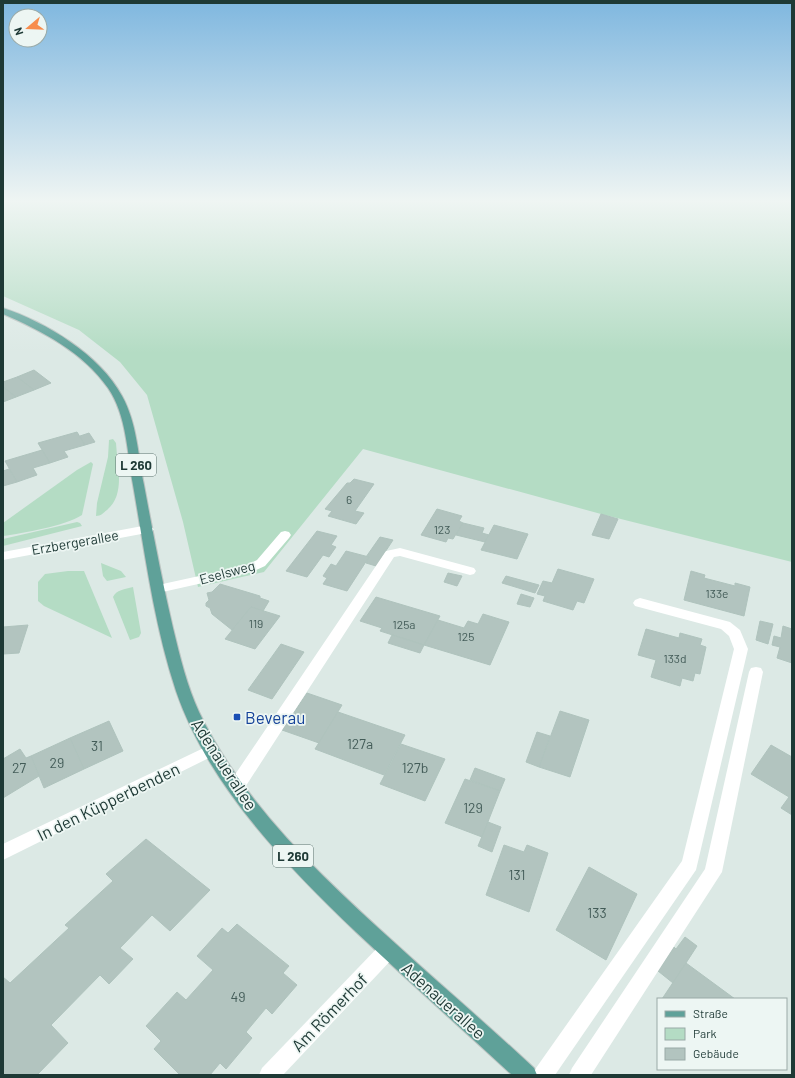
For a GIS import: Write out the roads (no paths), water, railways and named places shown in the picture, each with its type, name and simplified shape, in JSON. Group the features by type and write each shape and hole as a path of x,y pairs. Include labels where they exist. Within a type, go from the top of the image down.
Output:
{"main road":[{"name":"Adenauerallee","path":"3,312 23,319 57,337 98,369 113,389 120,402 132,442 158,589 178,676 191,711 212,750 236,787 273,834 320,886 388,950 527,1075"}],"street":[{"name":"Erzbergerallee","path":"3,556 148,529"},
{"name":"Eselsweg","path":"158,589 248,569 261,563 285,535"},
{"path":"236,787 390,554 400,552 470,571"},
{"path":"543,1075 690,864 741,649 735,633 725,625 640,603"},
{"path":"579,1075 713,872 756,672"},
{"name":"In den Küpperbenden","path":"3,852 212,750"},
{"name":"Am Römerhof","path":"269,1075 388,950"}],"place":[{"name":"Beverau","path":"237,717"}]}
